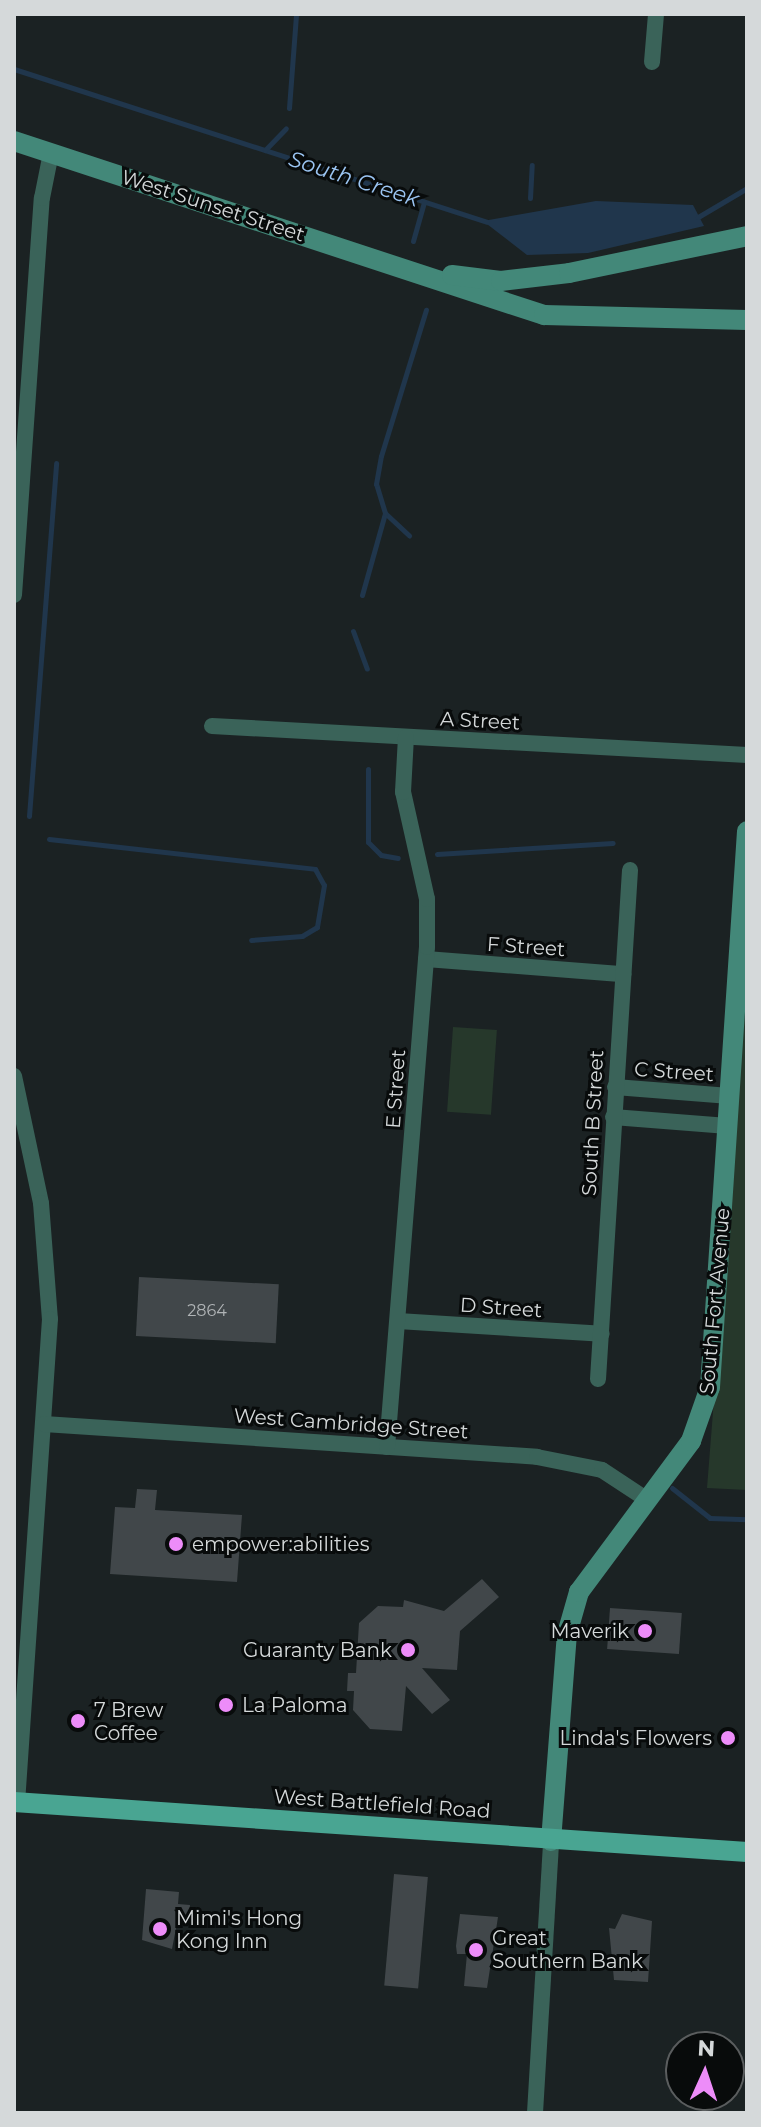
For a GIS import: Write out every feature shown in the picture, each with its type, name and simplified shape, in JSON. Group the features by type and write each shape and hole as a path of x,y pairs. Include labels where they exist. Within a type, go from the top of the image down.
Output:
{"main road":[{"name":"West Sunset Street","path":"14,141 544,315 747,320"},
{"name":"West Sunset Street","path":"412,271 501,281 747,236"},
{"name":"South Fort Avenue","path":"551,1841 572,1614 590,1571 691,1441 710,1387 747,831"},
{"name":"West Battlefield Road","path":"16,1802 551,1841 747,1852"}],"street":[{"path":"652,62 656,14"},
{"path":"14,595 42,198 51,153"},
{"name":"A Street","path":"212,726 747,755"},
{"name":"E Street","path":"387,1447 426,959 427,899 403,792 406,737"},
{"name":"South B Street","path":"598,1379 630,870"},
{"name":"F Street","path":"426,959 623,974"},
{"path":"14,1076 46,1245 44,1424 16,1802"},
{"name":"C Street","path":"615,1087 730,1096"},
{"path":"613,1117 728,1126"},
{"name":"D Street","path":"398,1321 602,1334"},
{"name":"West Cambridge Street","path":"44,1424 573,1462 602,1470 646,1499"},
{"name":"South Fort Avenue","path":"535,2113 551,1841"}],"green space":[{"path":"747,982 747,1490 707,1488"},
{"path":"453,1027 497,1030 491,1115 447,1112"}],"water":[{"path":"596,201 693,205 704,226 588,253 527,255 483,221"}],"building":[{"path":"139,1277 279,1284 276,1343 136,1336"},
{"name":"empower:abilities","path":"137,1489 157,1490 155,1510 242,1515 237,1582 110,1574 115,1507 135,1508"},
{"name":"Guaranty Bank","path":"482,1579 499,1597 460,1631 457,1670 422,1668 450,1700 432,1714 406,1686 402,1731 370,1729 353,1710 354,1691 347,1691 348,1673 356,1673 359,1623 378,1606 403,1607 404,1600 444,1611"},
{"name":"Maverik","path":"610,1608 682,1613 679,1654 607,1649"},
{"path":"394,1874 428,1877 418,1989 384,1986"},
{"name":"Mimi's Hong Kong Inn","path":"146,1889 179,1892 178,1904 190,1905 189,1918 178,1918 172,1949 142,1940"},
{"name":"Great Southern Bank","path":"460,1914 498,1917 487,1988 464,1986 467,1954 457,1954 456,1946"},
{"path":"622,1914 652,1921 648,1982 614,1980 609,1928 615,1929"}],"waterway":[{"path":"289,108 296,14"},
{"name":"South Creek","path":"14,69 487,222"},
{"path":"265,150 286,128"},
{"path":"530,198 532,165"},
{"path":"698,217 747,188"},
{"path":"413,241 424,202"},
{"path":"362,595 385,513 376,484 381,456 426,310"},
{"path":"29,816 56,463"},
{"path":"385,513 409,535"},
{"path":"353,631 367,669"},
{"path":"368,769 368,842 381,855 398,858"},
{"path":"49,839 315,869 324,885 317,927 302,936 251,940"},
{"path":"437,854 613,843"},
{"path":"672,1488 710,1518 747,1519"}],"place":[{"name":"empower:abilities","path":"176,1544"},
{"name":"Maverik","path":"645,1631"},
{"name":"Guaranty Bank","path":"408,1650"},
{"name":"La Paloma","path":"226,1705"},
{"name":"7 Brew Coffee","path":"78,1721"},
{"name":"Linda's Flowers","path":"728,1738"},
{"name":"Mimi's Hong Kong Inn","path":"160,1929"},
{"name":"Great Southern Bank","path":"476,1950"}]}
